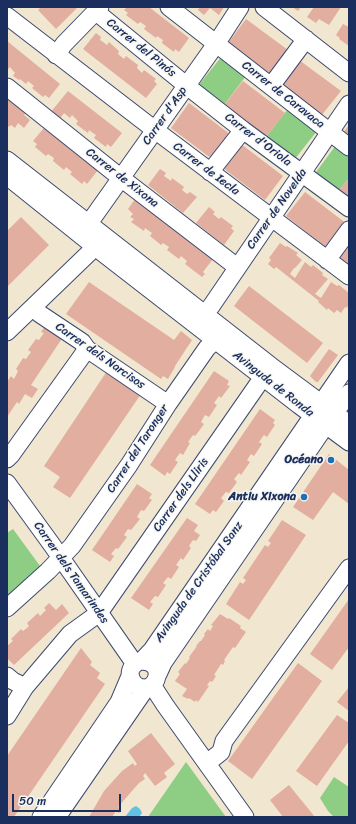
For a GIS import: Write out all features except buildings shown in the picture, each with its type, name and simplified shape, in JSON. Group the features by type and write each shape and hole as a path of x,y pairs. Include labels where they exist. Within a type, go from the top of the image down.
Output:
{"street":[{"name":"Carrer de Caravaca","path":"169,7 349,147"},
{"name":"Carrer d'Asp","path":"7,332 89,253 88,235 121,178 187,86 240,7"},
{"path":"264,7 349,73"},
{"path":"56,55 64,44 98,9"},
{"name":"Carrer del Pinós","path":"98,9 187,86"},
{"name":"Carrer de Iecla","path":"7,16 56,55 349,276"},
{"path":"271,86 306,39"},
{"name":"Carrer d'Oriola","path":"187,86 243,130 349,208"},
{"name":"Carrer de Xixona","path":"7,87 121,178 237,267"},
{"name":"Carrer de Novelda","path":"200,320 212,305 349,104"},
{"path":"210,172 243,130"},
{"name":"Avinguda de Ronda","path":"7,160 88,235"},
{"name":"Avinguda de Ronda","path":"11,184 88,235 200,320 271,366 324,414 349,442"},
{"path":"327,260 349,230"},
{"name":"Carrer dels Narcisos","path":"33,307 40,314 82,342 87,349 168,404"},
{"name":"Avinguda de Ronda","path":"200,320 216,340 263,377 324,414 349,424"},
{"name":"Carrer del Taronger","path":"7,608 61,559 72,546 129,465 168,404 207,348 216,340"},
{"path":"7,459 87,349"},
{"name":"Avinguda de Cristóbal Sanz","path":"57,817 152,682 324,414 349,363"},
{"name":"Carrer dels Lliris","path":"7,716 25,687 70,634 99,613 263,377"},
{"name":"Avinguda de Cristóbal Sanz","path":"41,817 119,702 135,667 152,650 324,414 349,393"},
{"name":"Carrer dels Tamarindes","path":"7,483 99,613 135,667"},
{"path":"207,763 221,752 224,741 349,568"},
{"path":"152,682 140,688 135,685 132,681 135,667 147,661 156,668 152,682 165,705 245,817"},
{"path":"7,676 25,687"}],"green space":[{"path":"222,56 246,76 224,105 198,86"},
{"path":"288,109 317,131 294,160 266,137"},
{"path":"336,145 349,156 349,178 337,193 314,175"},
{"path":"13,529 40,566 7,597 7,533"},
{"path":"186,762 226,817 148,817"},
{"path":"334,777 349,787 349,817 334,817 328,811 320,798"}],"water":[{"path":"136,806 142,813 139,817 125,817 132,808"}],"place":[{"name":"Océano","path":"331,460"},
{"name":"Antiu Xixona","path":"304,497"}]}
